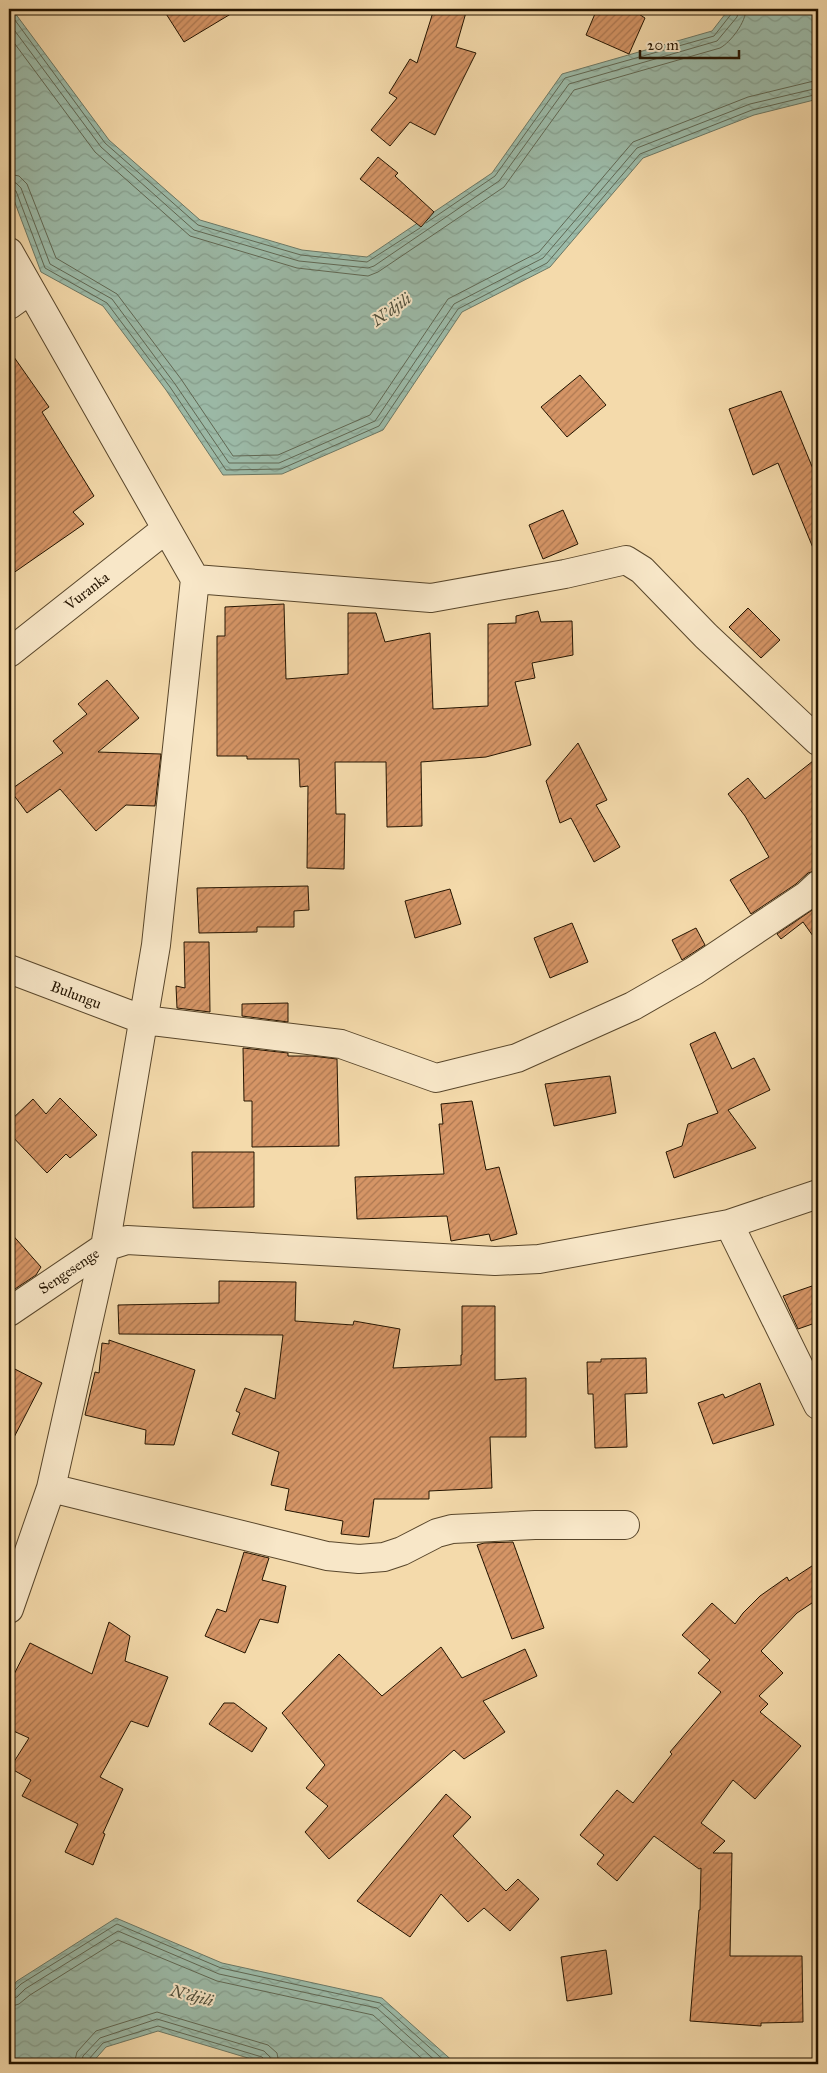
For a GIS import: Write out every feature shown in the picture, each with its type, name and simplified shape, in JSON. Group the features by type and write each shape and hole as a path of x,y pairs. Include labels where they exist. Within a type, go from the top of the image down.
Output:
{"street":[{"path":"9,252 19,297 166,529 195,579 156,945 105,1247 50,1488 9,1609"},
{"name":"Vuranka","path":"9,652 166,529"},
{"path":"195,579 431,598 565,574 626,560 642,570 706,636 818,740"},
{"name":"Bulungu","path":"9,969 144,1020 341,1044 436,1078 517,1058 633,1006 694,971 806,896 818,884"},
{"name":"Sengesenge","path":"9,1312 105,1247 127,1240 495,1261 539,1259 729,1224 818,1194"},
{"path":"729,1224 818,1405"},
{"path":"50,1488 327,1556 359,1559 384,1557 402,1551 436,1533 452,1529 535,1525 625,1525"}],"water":[{"name":"N'djili","path":"9,9 12,9 109,140 200,220 302,250 367,257 492,173 562,74 712,31 729,9 818,9 818,99 754,115 643,158 550,267 462,312 383,430 282,474 223,475 166,390 103,306 41,272 9,187"},
{"name":"N'djili","path":"116,1918 222,1963 382,1998 456,2064 268,2064 158,2031 106,2047 91,2064 9,2064 9,1990 17,1981"}],"building":[{"path":"163,9 239,9 184,42"},
{"path":"434,9 467,9 456,47 476,53 435,135 410,122 390,146 371,130 397,98 389,93 410,59 417,63"},
{"path":"597,9 631,9 645,18 629,54 586,35"},
{"path":"378,157 398,173 395,176 434,212 421,227 360,179"},
{"path":"9,350 49,407 42,412 94,496 73,512 84,524 9,576"},
{"path":"580,375 606,405 567,437 541,407"},
{"path":"781,391 818,481 818,560 778,463 753,475 729,409"},
{"path":"563,510 578,544 543,559 529,525"},
{"path":"284,604 286,679 348,674 348,613 376,613 385,642 430,633 433,709 488,706 488,624 516,623 516,616 538,611 541,622 572,621 573,655 532,663 535,678 515,682 531,745 486,757 421,762 422,826 387,827 386,762 335,762 336,814 345,814 344,869 307,868 308,786 300,787 299,759 247,759 247,756 217,756 217,636 225,636 225,607"},
{"path":"748,608 780,640 761,658 729,627"},
{"path":"107,680 139,718 98,752 161,754 155,806 126,805 96,831 60,789 27,813 10,790 63,753 53,741 87,714 78,704"},
{"path":"578,743 607,800 596,805 620,847 594,862 571,818 560,823 546,781"},
{"path":"818,757 818,870 808,873 796,884 751,914 730,880 769,857 745,816 728,794 748,778 765,799"},
{"path":"308,886 309,910 294,911 294,927 257,927 257,932 199,933 197,888"},
{"path":"450,889 461,924 415,938 405,901"},
{"path":"818,906 818,943 803,922 781,939 777,934"},
{"path":"572,923 588,962 550,978 534,938"},
{"path":"696,928 705,945 682,960 672,940"},
{"path":"184,942 209,942 210,1012 177,1008 176,986 185,988"},
{"path":"288,1003 288,1022 242,1016 242,1004"},
{"path":"715,1032 732,1069 754,1058 770,1090 728,1110 756,1148 674,1178 666,1152 682,1146 688,1124 718,1113 690,1044"},
{"path":"243,1048 288,1053 288,1056 337,1059 339,1146 252,1147 252,1101 244,1101"},
{"path":"610,1076 616,1113 554,1126 545,1084"},
{"path":"60,1098 97,1135 70,1158 66,1154 47,1173 9,1133 9,1122 33,1099 46,1114"},
{"path":"472,1101 486,1170 499,1167 517,1234 491,1241 489,1234 451,1241 447,1216 357,1219 355,1177 444,1174 439,1124 443,1124 441,1104"},
{"path":"192,1152 254,1152 254,1207 193,1208"},
{"path":"9,1231 41,1267 36,1275 9,1293"},
{"path":"219,1281 296,1282 295,1321 353,1325 354,1321 400,1329 393,1368 461,1365 462,1306 495,1306 495,1380 526,1378 526,1437 490,1437 492,1488 429,1491 429,1499 374,1499 369,1537 341,1534 343,1521 285,1510 289,1489 271,1485 279,1452 232,1434 240,1413 236,1411 245,1388 275,1399 283,1335 119,1334 118,1305 219,1303"},
{"path":"812,1286 818,1306 818,1322 798,1329 783,1296"},
{"path":"109,1340 195,1370 174,1445 145,1444 146,1430 85,1415 95,1372 99,1373 102,1343 109,1344"},
{"path":"646,1358 647,1393 625,1394 627,1447 595,1448 593,1394 588,1394 587,1362 601,1362 601,1359"},
{"path":"9,1366 42,1383 9,1447"},
{"path":"760,1383 774,1425 713,1444 698,1403 723,1394 725,1398"},
{"path":"513,1542 544,1628 512,1639 477,1545"},
{"path":"244,1552 269,1558 262,1580 286,1586 278,1623 260,1619 245,1653 205,1636 217,1609 226,1612"},
{"path":"818,1562 818,1599 797,1613 761,1651 783,1673 759,1696 768,1704 760,1712 801,1746 755,1799 733,1780 701,1823 725,1841 713,1853 732,1853 730,1956 802,1956 803,2022 761,2023 761,2026 690,2021 700,1910 701,1868 699,1869 654,1836 617,1881 597,1864 604,1855 580,1835 617,1790 633,1803 672,1754 670,1752 721,1692 698,1673 710,1660 682,1635 712,1603 735,1624 760,1596 787,1577 789,1581"},
{"path":"109,1622 130,1636 125,1661 168,1677 148,1727 131,1721 100,1777 123,1789 103,1833 105,1834 93,1865 65,1852 78,1824 22,1796 31,1780 10,1768 29,1738 9,1729 9,1684 30,1643 92,1674"},
{"path":"441,1647 462,1678 525,1649 537,1676 483,1701 505,1732 464,1759 454,1750 329,1859 305,1832 328,1806 306,1788 325,1765 282,1713 339,1654 382,1696"},
{"path":"224,1703 234,1703 267,1728 252,1752 209,1724"},
{"path":"446,1794 471,1817 453,1836 506,1891 518,1879 539,1899 510,1931 484,1908 468,1922 441,1894 410,1937 357,1901"},
{"path":"606,1950 612,1994 567,2001 561,1957"}]}
